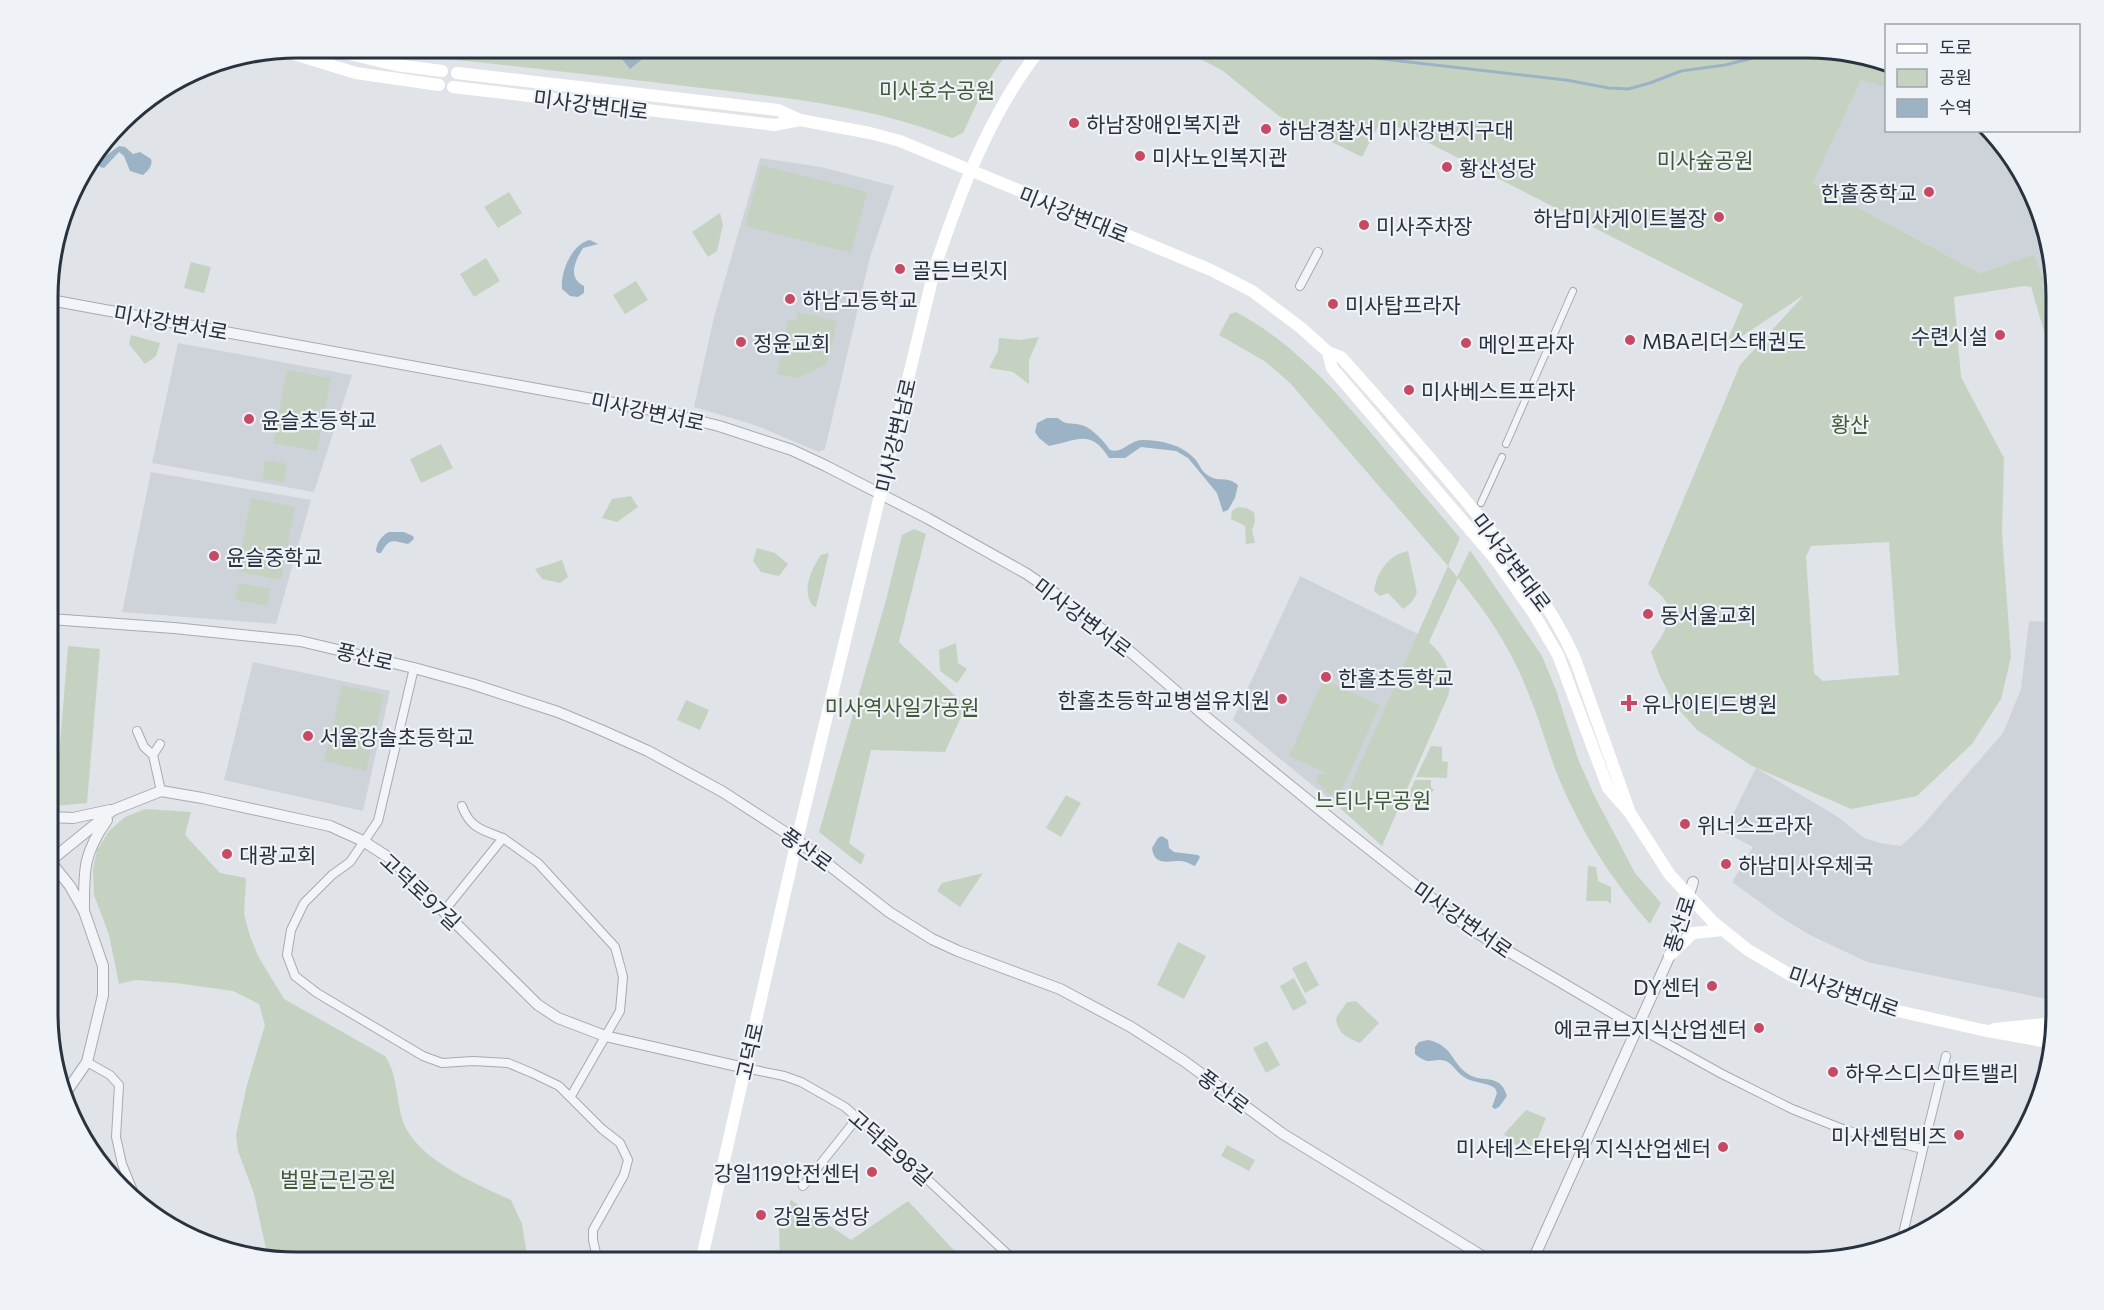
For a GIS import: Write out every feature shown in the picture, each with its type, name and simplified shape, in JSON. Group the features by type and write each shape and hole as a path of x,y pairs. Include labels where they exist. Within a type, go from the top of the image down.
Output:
{"main road":[{"path":"307,58 356,73 439,85"},
{"path":"366,58 396,65 442,71"},
{"name":"미사강변남로","path":"797,840 935,267 958,199 970,172 1009,93 1034,58"},
{"name":"미사강변대로","path":"457,73 778,110 800,120 900,141 1226,278 1268,303 1328,352 1332,368 1496,560 1534,614 1558,655 1589,743 1608,788 1630,813 1670,875 1704,913 1748,950 1792,976 1812,984 1876,1005 1982,1030 2043,1041"},
{"name":"미사강변대로","path":"453,87 774,125 800,120"},
{"name":"고덕로","path":"703,1252 797,840"},
{"path":"1670,955 1693,933 1723,930"},
{"path":"1982,1030 2045,1024"},
{"path":"2015,1026 2045,1031"}],"street":[{"path":"1300,286 1318,252"},
{"path":"1506,444 1574,291"},
{"name":"미사강변서로","path":"59,302 658,411 719,426 792,450 988,551 1046,586 1133,654 1335,822 1472,930 1637,1027 1792,1109 1845,1130 1923,1149"},
{"path":"1481,503 1502,457"},
{"name":"풍산로","path":"59,620 290,640 414,668 522,699 601,730 648,751 723,792 797,840 909,926 958,951 1060,989 1131,1027 1184,1061 1283,1134 1476,1252"},
{"path":"414,668 378,821 350,862 332,875 304,903 291,930 287,955 294,976 317,993 423,1056 442,1063 508,1062 559,1086 602,1129 620,1143 628,1160 624,1175 593,1230 596,1252"},
{"path":"59,817 74,818 113,810 161,791 153,755 144,747 136,731"},
{"path":"153,755 160,744"},
{"name":"고덕로97길","path":"161,791 330,826 363,841 391,859 538,1005 558,1018 605,1036 746,1068"},
{"path":"462,806 467,819 480,830 503,837 538,863 615,947 623,977 620,1011 571,1096"},
{"path":"59,854 113,810"},
{"path":"84,910 85,866 94,838 113,810"},
{"path":"444,911 503,837"},
{"path":"59,872 84,910 103,966 103,995 87,1062 70,1087"},
{"name":"풍산로","path":"1536,1252 1670,955 1693,882"},
{"path":"1904,1231 1946,1056"},
{"path":"87,1062 110,1075 119,1085 116,1137 122,1164 130,1184"},
{"name":"고덕로98길","path":"746,1068 801,1082 836,1101 858,1117 1005,1252"},
{"path":"802,1186 858,1117"}],"shaded area":[{"name":"한홀중학교","path":"1861,79 1885,88 1885,132 1979,132 1996,152 2014,178 2033,220 2041,251 2045,282 2034,254 1980,273 1813,183"},
{"name":"하남고등학교","path":"760,158 821,167 894,186 870,257 825,449 819,452 755,425 694,407 714,317"},
{"name":"윤슬초등학교","path":"178,343 352,375 314,492 152,463"},
{"name":"윤슬중학교","path":"151,472 311,500 276,624 122,612"},
{"name":"한홀초등학교","path":"1300,576 1418,634 1340,808 1233,720"},
{"path":"2029,621 2046,622 2046,999 1867,962 1808,934 1732,882 1753,847 1724,832 1756,768 1838,817 1864,838 1901,846 1922,826 2003,733 2021,689"},
{"name":"서울강솔초등학교","path":"253,662 390,691 363,811 224,780"}],"green space":[{"name":"미사호수공원","path":"438,58 1003,58 985,86 963,133 952,138 857,110 759,95"},
{"path":"1199,58 1807,58 1853,63 1885,71 1885,88 1861,80 1813,183 1980,273 2034,254 2045,281 2046,338 2031,287 2024,286 1954,297 1961,377 2004,458 2002,533 2011,657 2001,699 1972,744 1917,796 1851,809 1752,766 1697,730 1674,704 1651,652 1664,632 1671,609 1662,596 1648,584 1740,365 1804,295 1724,348 1743,304 1382,119 1362,157 1279,116 1223,71","holes":["1889,542 1899,675 1823,681 1814,673 1806,557 1811,546"]},
{"path":"761,165 867,192 851,253 745,226"},
{"path":"509,192 522,213 498,228 484,207"},
{"path":"720,213 723,225 717,251 708,257 692,232"},
{"path":"486,258 500,281 474,297 460,274"},
{"path":"191,262 211,267 204,293 184,288"},
{"path":"636,281 648,300 625,314 613,295"},
{"path":"798,312 837,321 827,364 798,378 777,374 788,320 796,321"},
{"path":"1236,312 1283,343 1324,381 1362,422 1460,538 1448,566 1290,383 1266,362 1219,335 1230,314"},
{"path":"131,335 160,343 156,356 145,364 129,344"},
{"path":"1039,337 1029,360 1029,384 1013,372 989,368 998,351 999,338 1020,340"},
{"path":"287,370 331,378 317,451 273,443"},
{"path":"441,444 453,468 421,483 410,459"},
{"path":"265,460 287,464 284,482 262,479"},
{"path":"631,496 638,507 617,522 602,518 612,499"},
{"path":"251,498 295,507 281,580 237,571"},
{"path":"1238,507 1254,512 1255,522 1252,530 1255,543 1246,544 1245,526 1231,519 1232,511"},
{"name":"미사역사일가공원","path":"914,529 926,534 899,642 966,706 945,752 871,750 849,843 865,855 861,865 819,832 886,600 902,535"},
{"path":"757,548 775,553 788,564 779,576 761,572 753,561"},
{"name":"느티나무공원","path":"1470,550 1542,656 1556,690 1578,759 1594,795 1635,873 1661,903 1650,924 1623,891 1588,838 1560,781 1515,663 1489,619 1458,578 1429,642 1447,666 1450,680 1448,696 1382,846 1340,808 1448,566 1457,577"},
{"path":"1408,551 1417,593 1411,603 1403,609 1388,593 1380,596 1374,591 1378,577 1389,560"},
{"path":"829,553 816,607 809,600 809,580 821,555"},
{"path":"562,560 568,577 560,583 542,579 535,569"},
{"path":"238,583 270,589 267,606 235,600"},
{"path":"956,643 958,663 967,669 957,683 940,671 939,650"},
{"path":"68,646 100,649 87,803 59,806 59,757"},
{"path":"1323,680 1380,705 1346,781 1343,781 1344,786 1338,792 1330,795 1316,781 1318,774 1328,774 1289,756"},
{"path":"342,685 384,695 366,771 324,761"},
{"path":"686,700 709,710 700,730 677,720"},
{"path":"1431,746 1442,747 1442,761 1448,762 1447,778 1416,777"},
{"path":"1415,780 1431,780 1431,787 1434,790 1423,800 1407,798"},
{"path":"1066,795 1081,803 1061,837 1046,828"},
{"name":"벌말근린공원","path":"145,809 191,812 185,835 220,873 246,878 244,914 250,936 258,956 284,999 385,1056 392,1070 402,1118 408,1132 432,1157 448,1168 511,1200 522,1224 526,1252 297,1252 266,1249 254,1194 238,1151 236,1135 247,1085 265,1025 259,1004 233,991 135,980 119,984 109,935 94,895 93,869 97,850 109,831 125,817"},
{"path":"1588,866 1596,867 1598,881 1611,887 1611,904 1607,901 1586,901"},
{"path":"983,873 960,907 937,891 942,883"},
{"path":"1178,942 1206,956 1184,999 1157,985"},
{"path":"1306,961 1319,985 1305,993 1292,968"},
{"path":"1294,978 1307,1003 1293,1011 1280,986"},
{"path":"1356,1001 1379,1023 1360,1043 1344,1034 1336,1018 1347,1002"},
{"path":"1267,1041 1280,1065 1266,1073 1253,1048"},
{"path":"1526,1110 1546,1118 1530,1158 1504,1134"},
{"path":"1227,1145 1255,1160 1249,1171 1221,1156"},
{"path":"791,1200 851,1240 908,1201 956,1252 780,1252 779,1229"}],"water":[{"path":"621,58 644,58 630,69"},
{"path":"119,146 125,147 133,154 140,152 151,159 151,164 143,175 130,171 124,156 119,152 104,168 100,167 99,165 105,157"},
{"path":"590,240 598,244 583,248 574,269 576,278 584,286 584,293 578,297 570,296 562,289 565,267 578,247"},
{"path":"1047,418 1058,418 1066,423 1089,428 1110,450 1119,450 1138,440 1164,442 1177,447 1189,453 1206,474 1217,479 1230,480 1238,485 1235,498 1228,510 1223,512 1217,493 1188,458 1176,451 1141,447 1125,458 1109,458 1096,443 1089,440 1076,440 1049,446 1035,432 1037,423"},
{"path":"389,532 404,532 413,536 414,539 408,544 389,542 381,553 378,553 376,551 378,542"},
{"path":"1162,836 1168,840 1169,848 1174,852 1198,855 1200,857 1195,866 1184,861 1162,861 1156,858 1152,848"},
{"path":"1428,1040 1436,1042 1447,1050 1462,1070 1468,1074 1500,1084 1507,1096 1499,1107 1495,1109 1492,1107 1497,1093 1495,1088 1468,1079 1446,1061 1428,1061 1415,1054 1415,1047 1419,1042"}],"waterway":[{"path":"1374,58 1628,89 1681,71 1725,65 1753,58"}],"place":[{"name":"하남장애인복지관","path":"1074,123"},
{"name":"하남경찰서 미사강변지구대","path":"1266,129"},
{"name":"미사노인복지관","path":"1140,156"},
{"name":"황산성당","path":"1447,167"},
{"name":"한홀중학교","path":"1929,192"},
{"name":"하남미사게이트볼장","path":"1719,217"},
{"name":"미사주차장","path":"1364,225"},
{"name":"골든브릿지","path":"900,269"},
{"name":"하남고등학교","path":"790,299"},
{"name":"미사탑프라자","path":"1333,304"},
{"name":"수련시설","path":"2000,335"},
{"name":"MBA리더스태권도","path":"1630,340"},
{"name":"정윤교회","path":"741,342"},
{"name":"메인프라자","path":"1466,343"},
{"name":"미사베스트프라자","path":"1409,390"},
{"name":"윤슬초등학교","path":"249,419"},
{"name":"윤슬중학교","path":"214,556"},
{"name":"동서울교회","path":"1648,614"},
{"name":"한홀초등학교","path":"1326,677"},
{"name":"한홀초등학교병설유치원","path":"1282,699"},
{"name":"유나이티드병원","path":"1629,703"},
{"name":"서울강솔초등학교","path":"308,736"},
{"name":"위너스프라자","path":"1685,824"},
{"name":"대광교회","path":"227,854"},
{"name":"하남미사우체국","path":"1726,864"},
{"name":"DY센터","path":"1712,986"},
{"name":"에코큐브지식산업센터","path":"1759,1028"},
{"name":"하우스디스마트밸리","path":"1833,1072"},
{"name":"미사센텀비즈","path":"1959,1135"},
{"name":"미사테스타타워 지식산업센터","path":"1723,1147"},
{"name":"강일119안전센터","path":"872,1172"},
{"name":"강일동성당","path":"761,1215"}],"park label":[{"name":"미사숲공원","path":"1705,159"},
{"name":"황산","path":"1850,423"}]}
